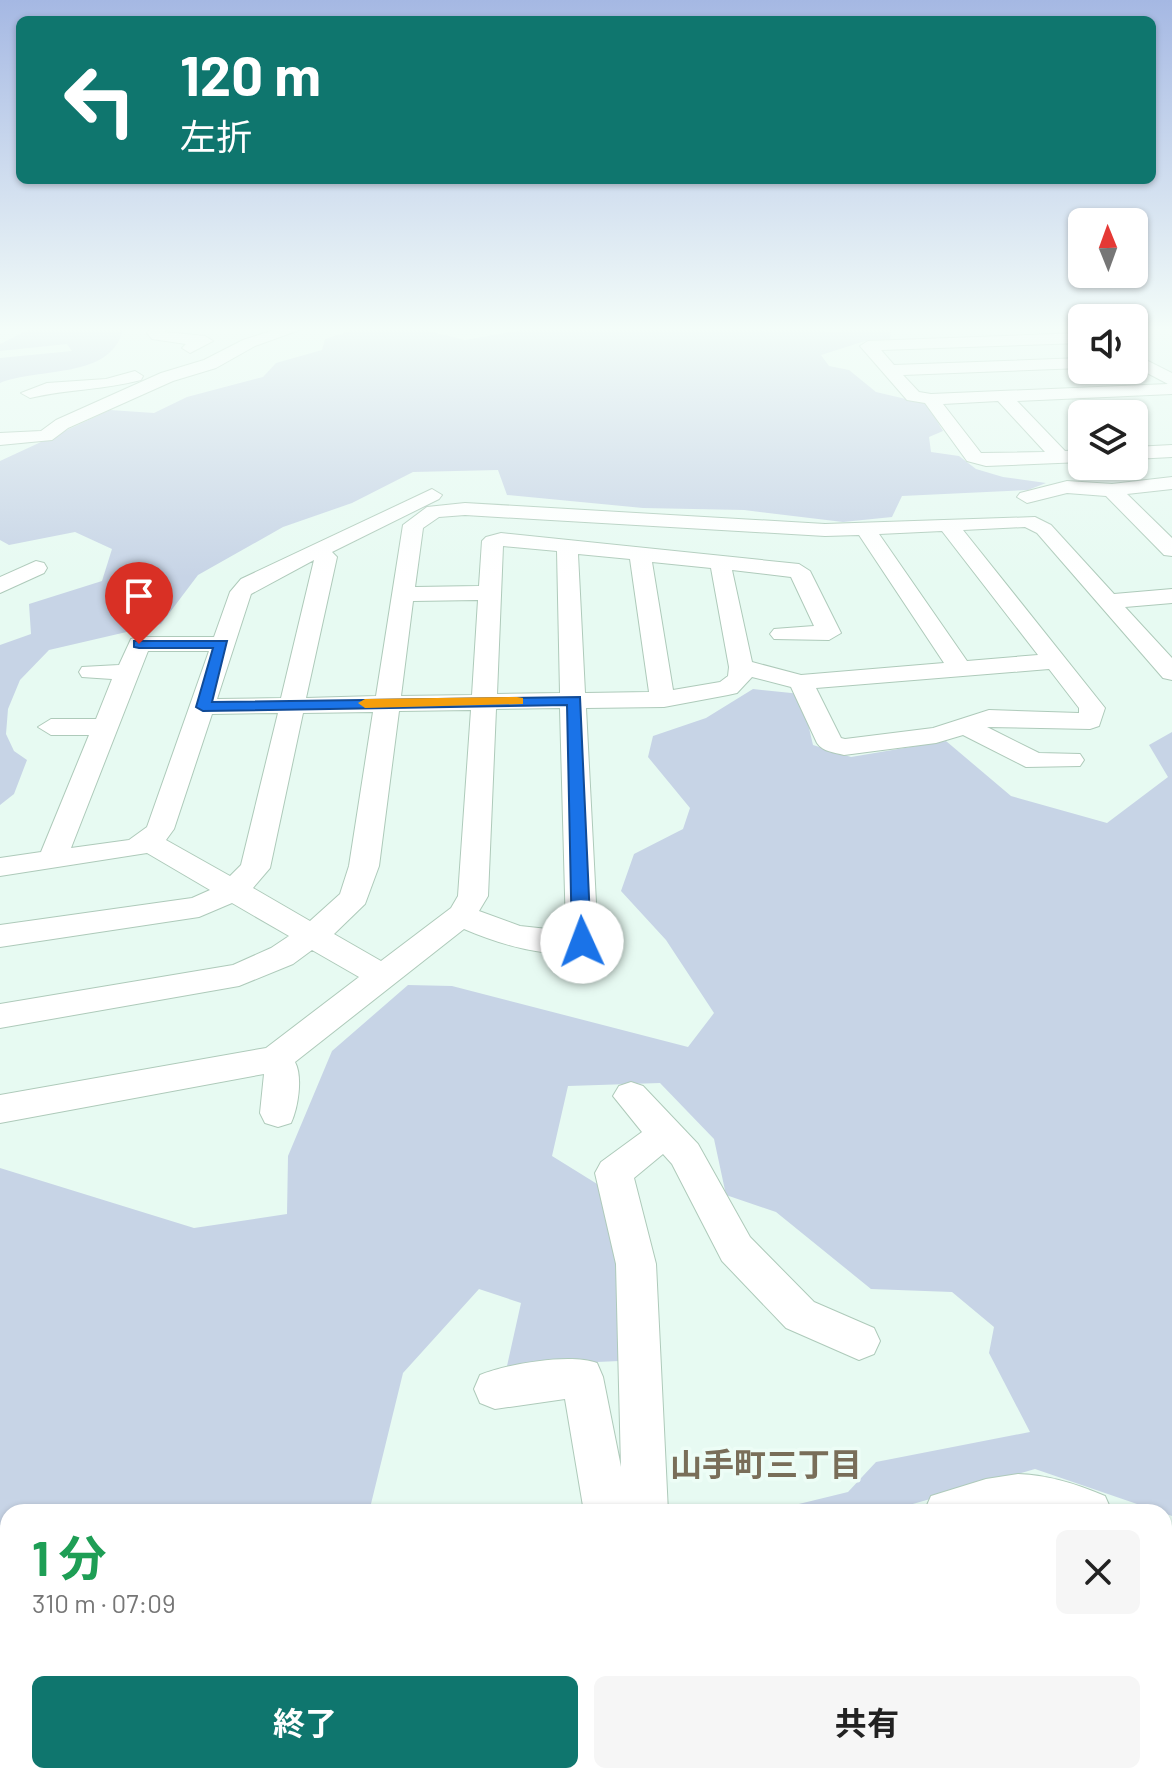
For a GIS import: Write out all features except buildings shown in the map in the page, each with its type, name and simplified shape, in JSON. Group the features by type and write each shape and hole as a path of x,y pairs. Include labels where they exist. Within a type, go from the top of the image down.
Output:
{"street":[{"path":"0,439 46,436 62,424 90,411"},
{"path":"940,411 974,457 986,460 1068,457"},
{"path":"1017,411 1060,457"},
{"path":"0,452 23,438"},
{"path":"1148,452 1172,451"},
{"path":"1027,497 1067,487 1112,490 1172,483"},
{"path":"0,867 134,848 149,842 160,829 241,592 317,552 415,512 442,490"},
{"path":"1112,490 1172,550"},
{"path":"415,512 465,509 866,530 1016,520 1037,524 1111,601 1172,673"},
{"path":"0,1016 239,975 282,956 313,935 339,915 354,897 364,866 415,512"},
{"path":"801,682 830,743 844,747 895,743 1001,717 1090,721 1092,708 949,526"},
{"path":"866,530 960,669"},
{"path":"0,1109 275,1059 462,915 473,896 493,541 501,539 799,571 829,633 782,634"},
{"path":"462,915 476,924 555,943 582,942 567,546"},
{"path":"0,936 199,907 234,890 255,868 326,557 317,552"},
{"path":"640,554 659,687 664,699"},
{"path":"203,707 664,699 728,688 740,678 741,667 721,570 724,564"},
{"path":"0,586 36,568"},
{"path":"404,594 489,593"},
{"path":"1111,601 1172,596"},
{"path":"52,860 139,644 222,644"},
{"path":"741,667 801,682 1055,661"},
{"path":"91,672 128,672"},
{"path":"965,726 1035,761 1071,760"},
{"path":"51,727 106,727"},
{"path":"149,842 381,975"},
{"path":"275,1059 282,1069 278,1113"},
{"path":"631,1096 685,1154 736,1249 800,1315 859,1341"},
{"path":"645,1504 636,1264 614,1173 650,1144 670,1137"},
{"path":"495,1389 582,1377 606,1504"},
{"path":"975,1504 1006,1495 1059,1500 1069,1504"}],"shaded area":[{"path":"107,411 931,411 943,431 929,437 931,452 959,456 976,469 1003,477 1046,483 1028,490 902,496 892,517 843,522 744,510 643,508 507,495 498,470 413,472 352,503 283,527 198,575 161,624 49,650 20,680 8,709 6,734 14,751 27,760 14,794 0,805 0,645 31,634 29,604 102,581 112,549 75,532 9,545 0,540 0,461"},
{"path":"753,689 801,694 813,745 851,757 946,741 1011,796 1107,823 1168,777 1149,745 1172,732 1172,1504 1137,1504 1035,1469 913,1504 799,1504 848,1492 876,1462 1030,1432 989,1353 994,1327 952,1292 871,1289 776,1212 726,1195 714,1139 660,1083 568,1086 552,1156 602,1187 617,1269 619,1361 507,1366 521,1303 479,1289 403,1373 371,1504 0,1504 0,1168 194,1228 287,1214 288,1156 332,1051 408,985 452,986 688,1047 714,1013 666,940 621,891 634,854 683,829 690,808 648,757 653,736 706,718"}],"slow traffic":[{"path":"365,703 517,701"}],"district":[{"name":"山手町三丁目","path":"766,1465"}],"route":[{"path":"139,644 222,644 203,707 575,700 582,942"}]}
